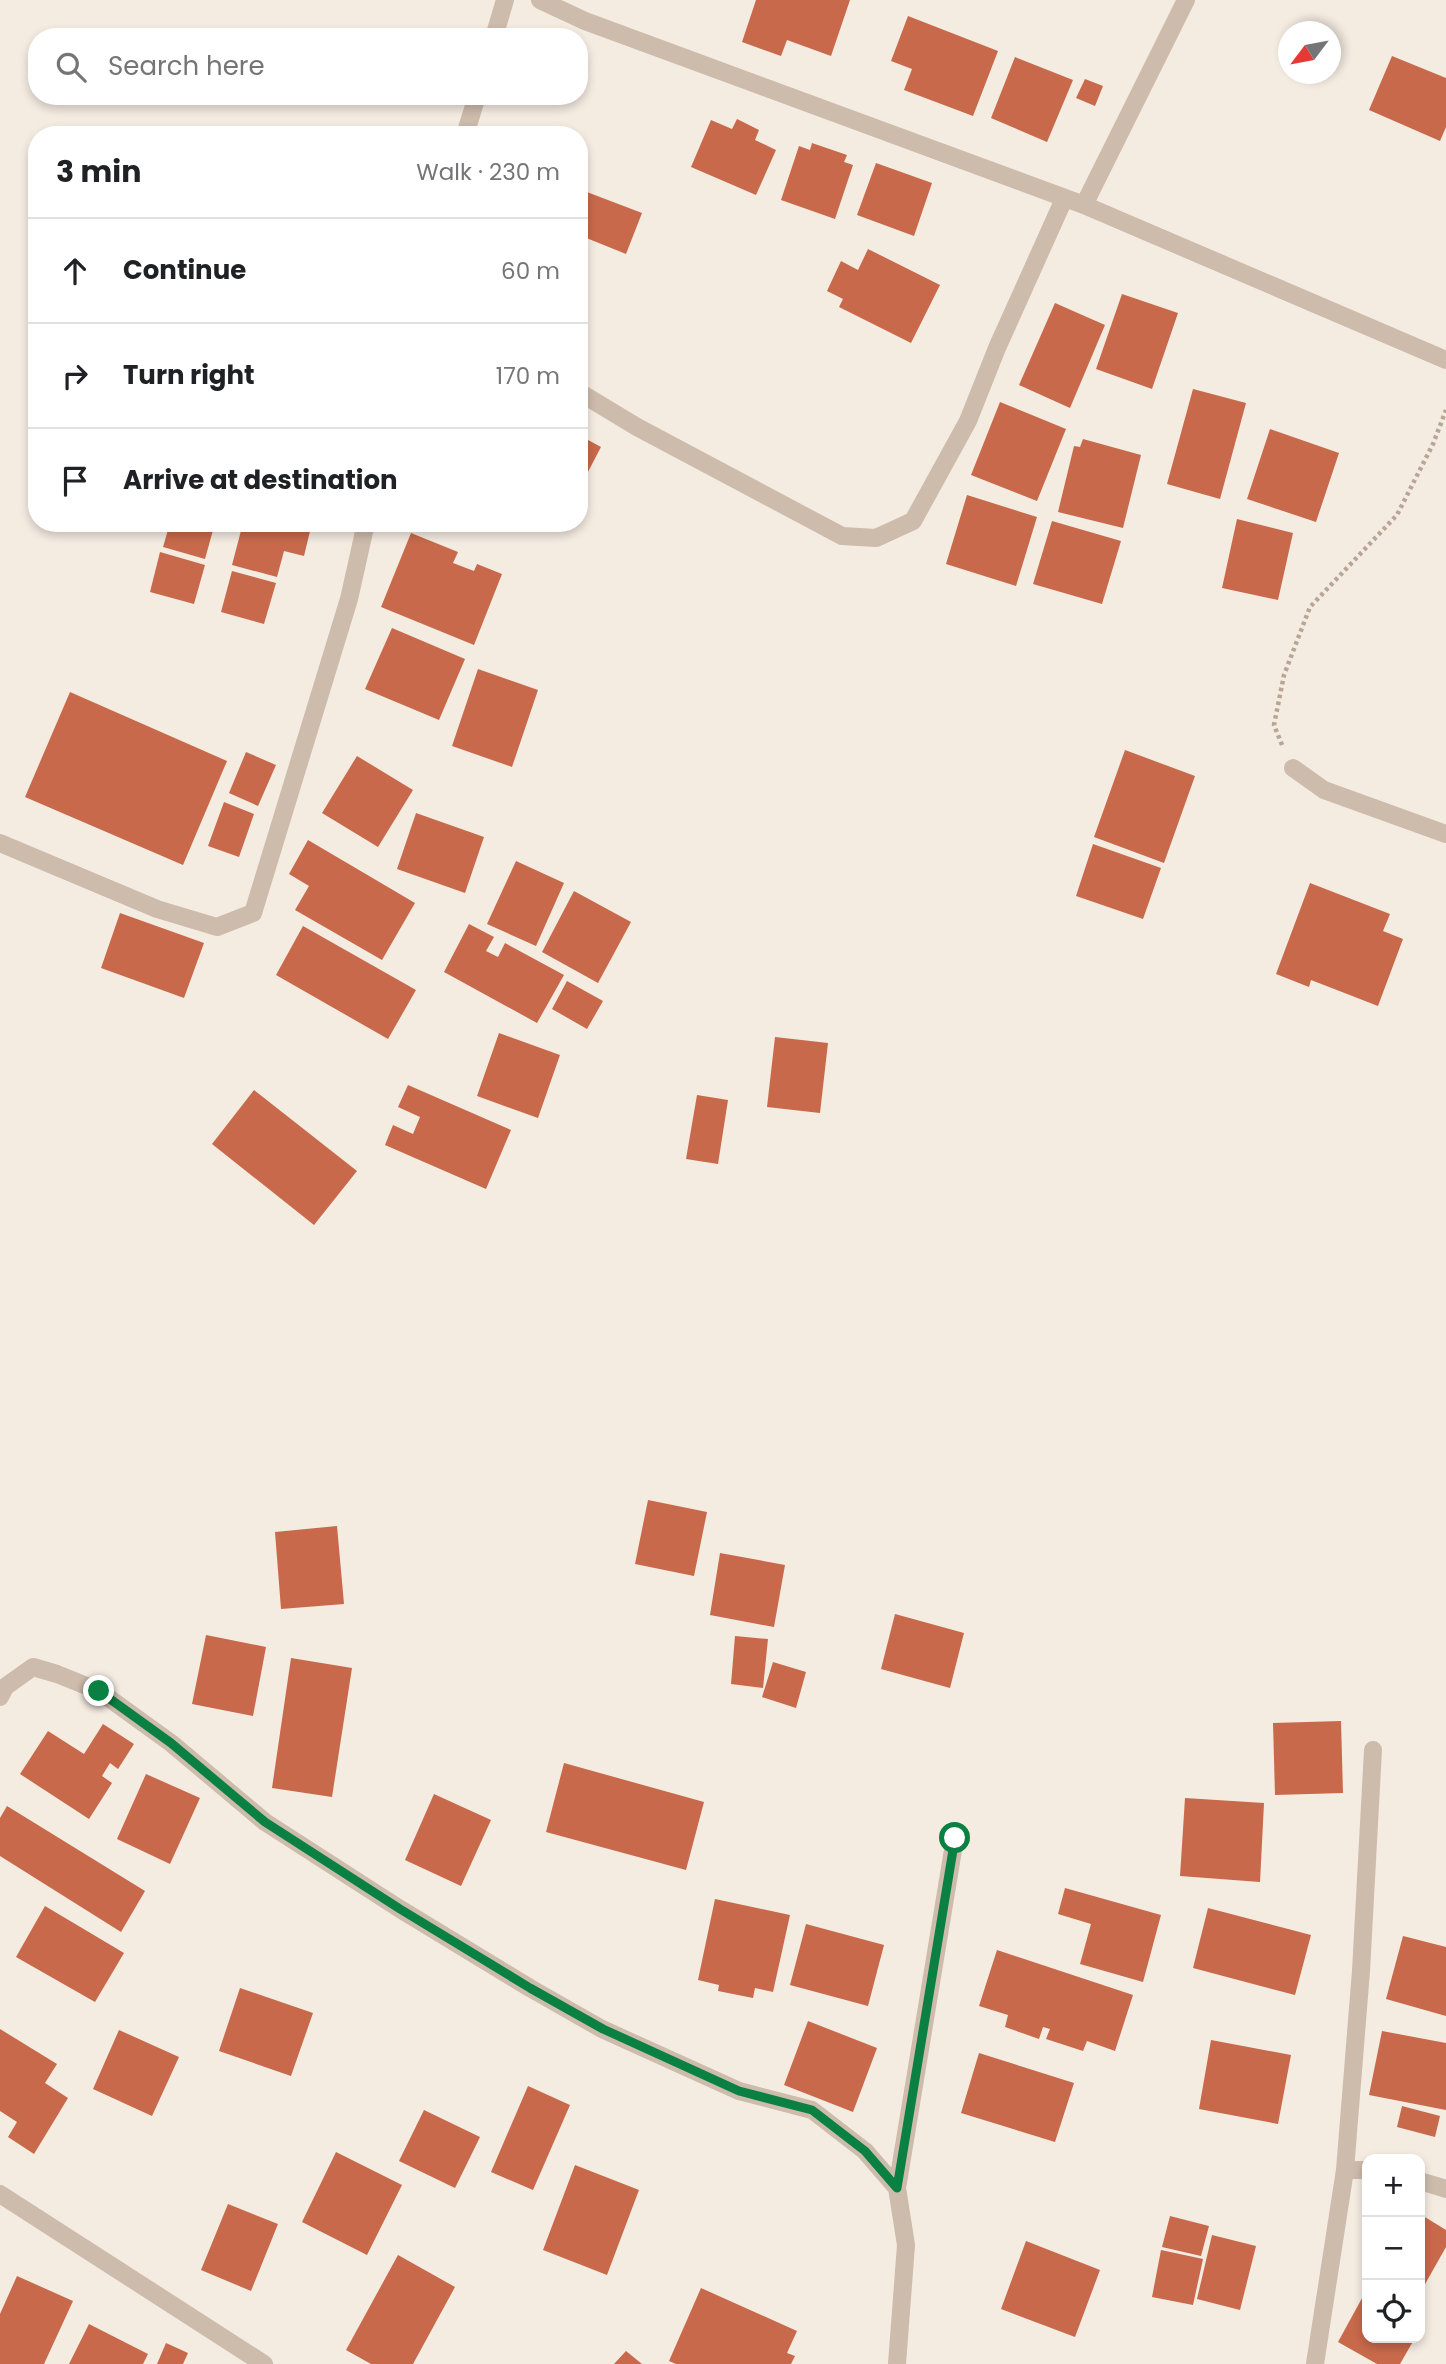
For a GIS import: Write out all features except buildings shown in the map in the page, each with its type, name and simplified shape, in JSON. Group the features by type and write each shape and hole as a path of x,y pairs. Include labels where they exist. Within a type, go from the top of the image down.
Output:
{"street":[{"path":"497,28 505,0"},
{"path":"540,0 585,21 1084,205 1446,360"},
{"path":"1084,205 1186,0"},
{"path":"468,126 474,105"},
{"path":"588,397 637,427 842,536 876,537 913,520 968,421 997,348 1064,199"},
{"path":"0,844 157,909 217,927 253,913 349,599 364,532"},
{"path":"1293,768 1324,790 1446,834"},
{"path":"0,1697 5,1687 33,1667 99,1691 171,1743 265,1822 400,1909 603,2029 739,2091 812,2110 865,2151 897,2188"},
{"path":"1315,2364 1345,2170 1361,1971 1373,1750"},
{"path":"897,2364 906,2245 897,2188 955,1838"},
{"path":"1345,2170 1362,2170"},
{"path":"1425,2183 1446,2189"},
{"path":"0,2194 264,2364"}],"path":[{"path":"1293,768 1274,725 1284,675 1310,607 1397,516 1433,444 1446,410"}],"route":[{"path":"99,1691 171,1743 265,1822 400,1909 603,2029 739,2091 812,2110 865,2151 897,2188 955,1838"}]}
